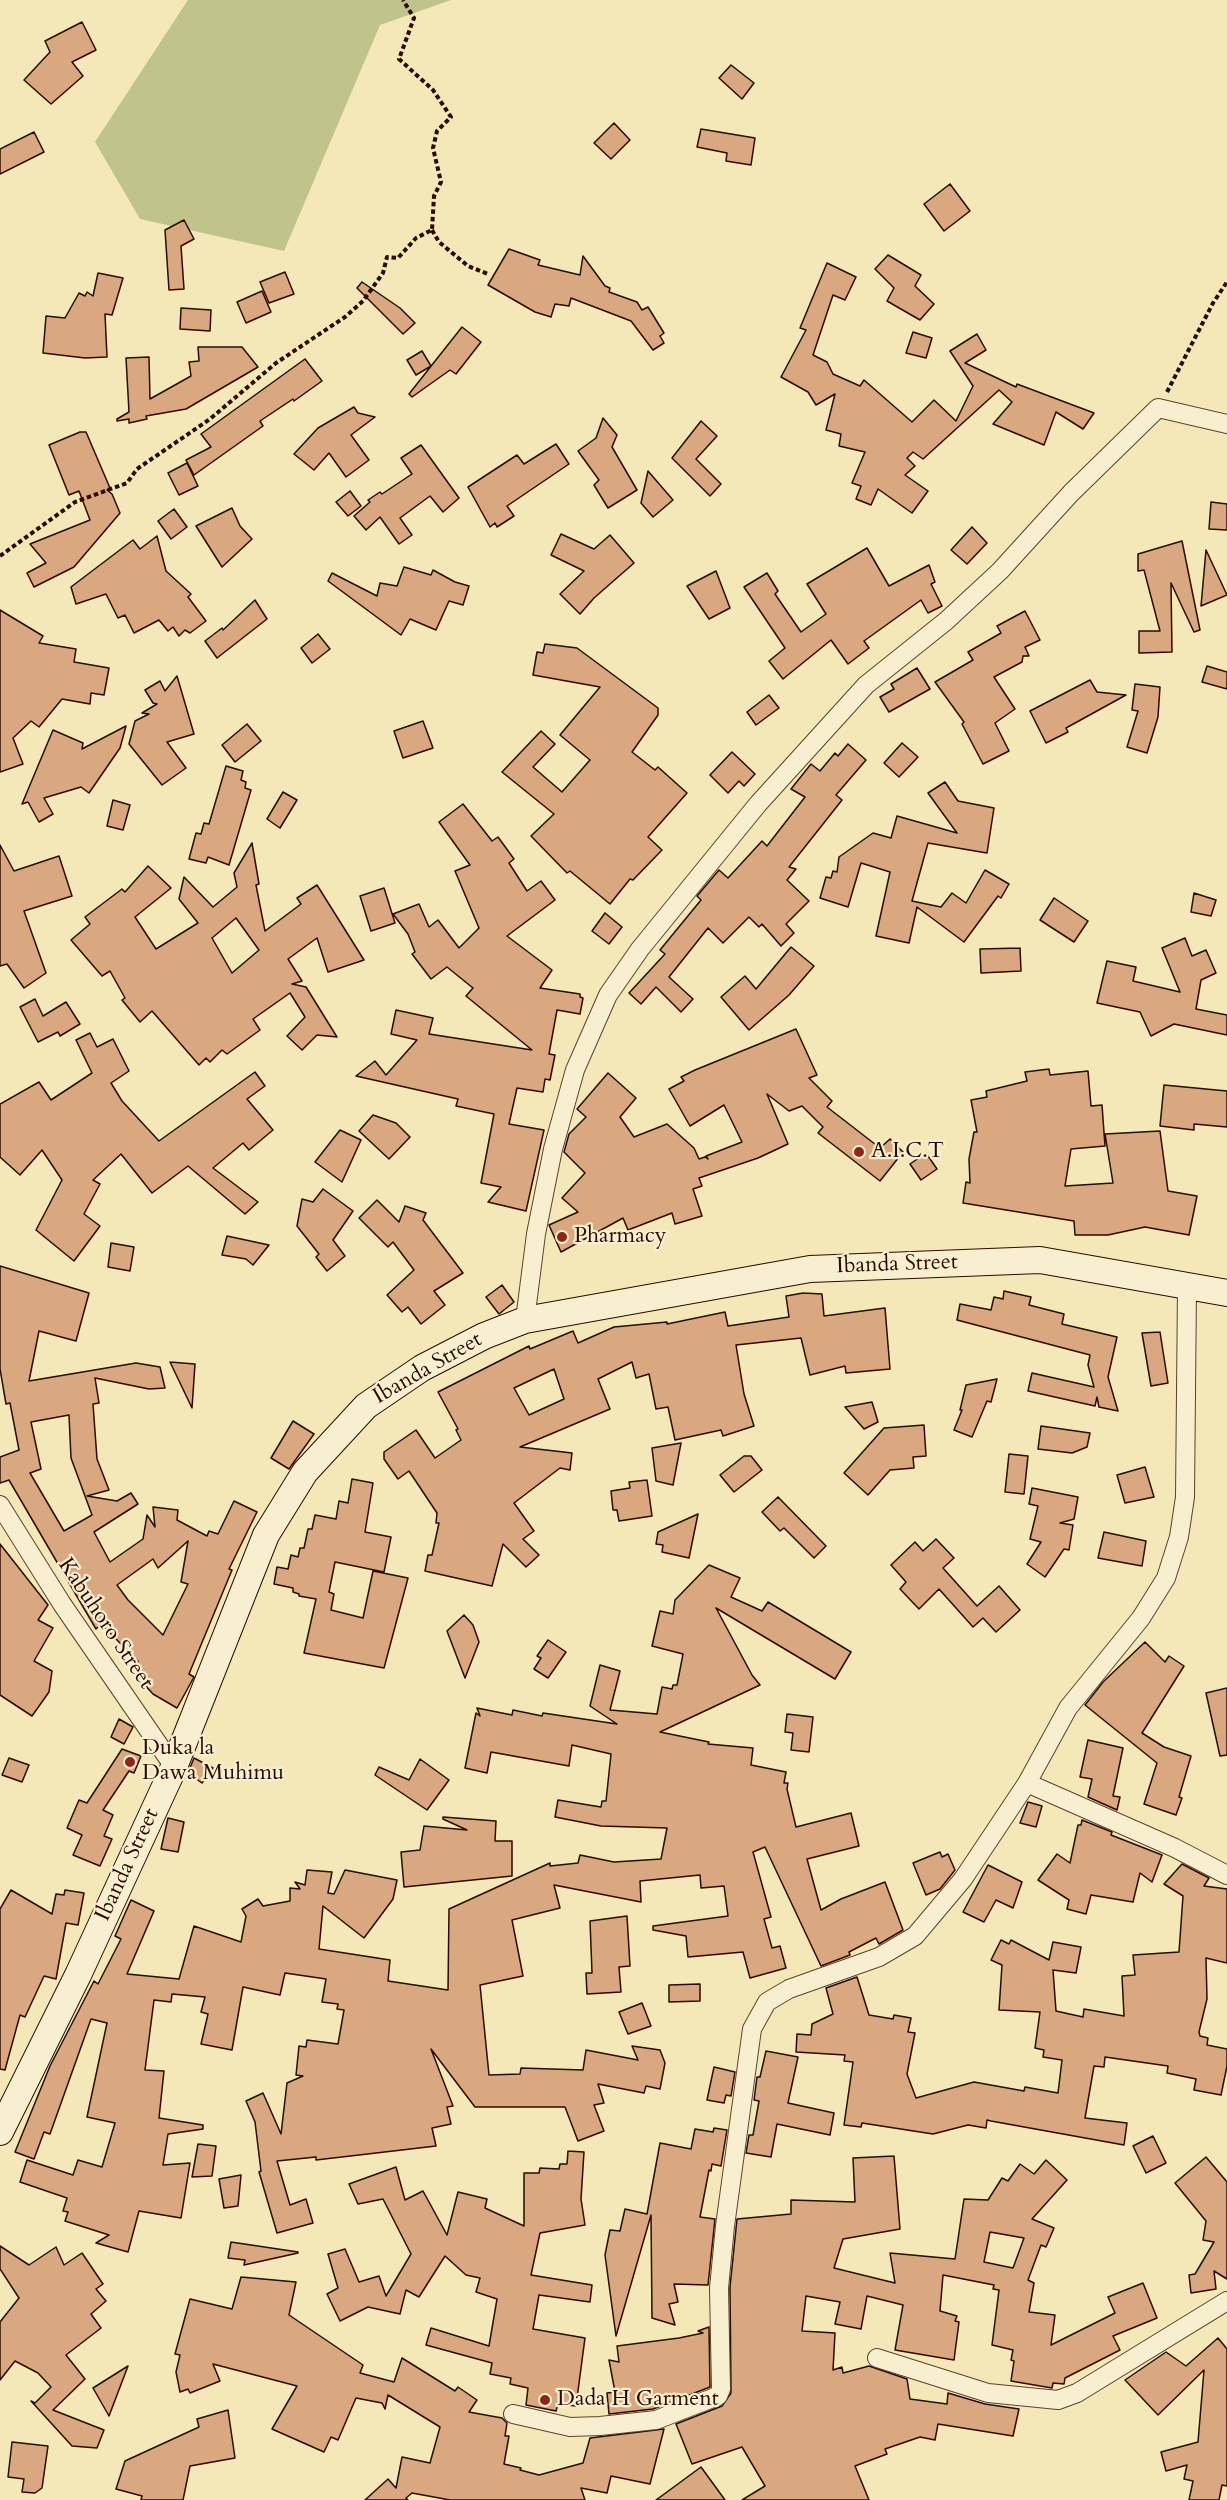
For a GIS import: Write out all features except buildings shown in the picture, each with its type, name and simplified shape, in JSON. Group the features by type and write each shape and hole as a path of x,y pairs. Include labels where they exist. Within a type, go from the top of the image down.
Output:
{"street":[{"path":"525,1320 536,1234 553,1149 575,1070 608,995 621,976 758,804 830,722 866,685 946,621 1000,571 1071,493 1158,408 1227,424"},
{"name":"Ibanda Street","path":"0,2132 78,1975 174,1767 266,1535 305,1472 366,1406 422,1368 484,1336 525,1320 810,1269 1040,1260 1187,1288 1227,1293"},
{"path":"513,2414 570,2427 600,2426 656,2420 718,2396 721,2389 719,2288 724,2226 753,2029 767,2002 789,1989 879,1957 915,1936 963,1879 1027,1783 1068,1708 1141,1618 1166,1578 1179,1538 1185,1497 1187,1288"},
{"name":"Kabuhoro Street","path":"0,1504 68,1613 174,1767"},
{"path":"1027,1783 1175,1848 1227,1875"},
{"path":"877,2358 988,2393 1058,2400 1077,2393 1227,2301"}],"path":[{"path":"403,0 414,18 399,59 433,90 451,117 437,130 433,148 441,182 435,196 432,230 440,242 468,266 488,274"},
{"path":"0,556 75,502 127,483 137,469 210,419 276,363 345,317 363,301 383,273 387,257 398,258 416,238 432,230"},
{"path":"1158,408 1192,348 1213,303 1227,282"}],"green space":[{"path":"188,0 451,0 380,25 284,251 140,219 95,142"}],"place":[{"name":"A.I.C.T","path":"859,1152"},
{"name":"Pharmacy","path":"562,1237"},
{"name":"Duka la Dawa Muhimu","path":"130,1762"},
{"name":"Dada H Garment","path":"545,2400"}]}
